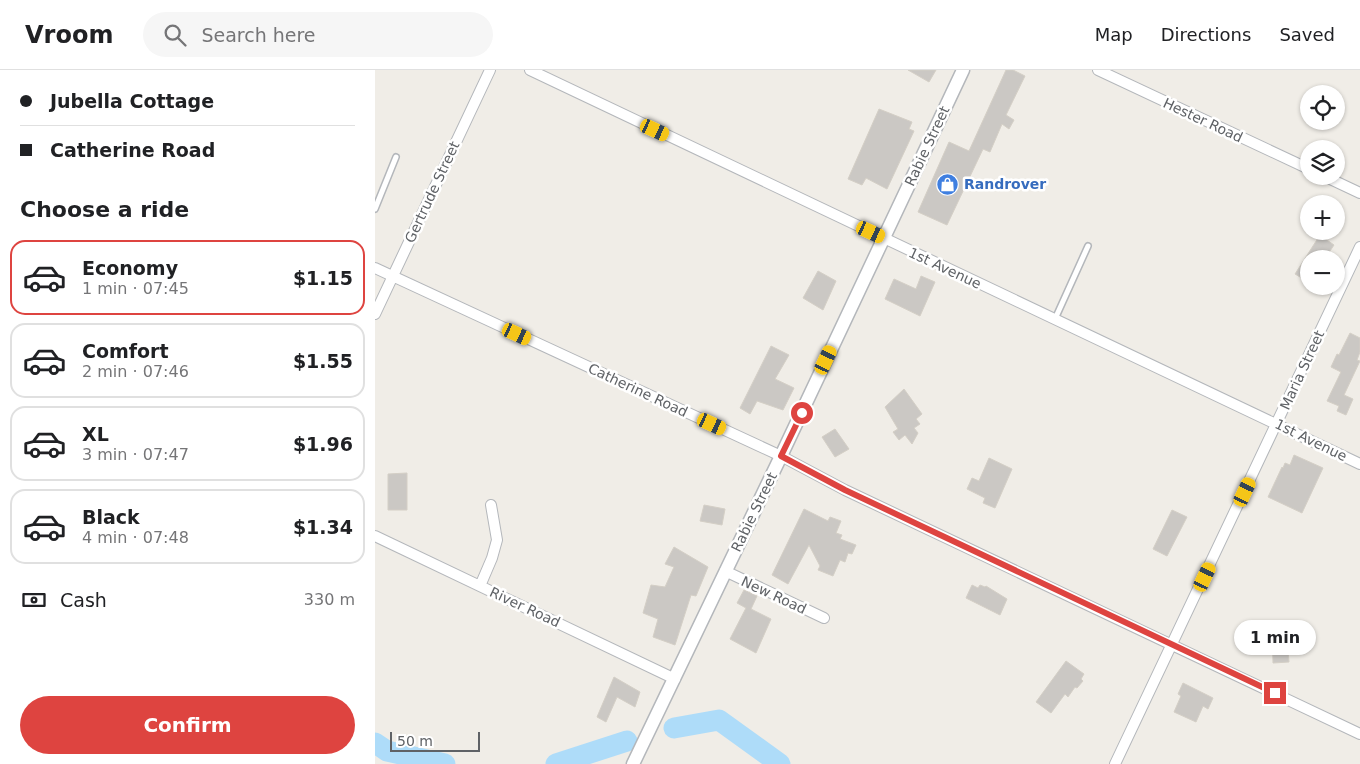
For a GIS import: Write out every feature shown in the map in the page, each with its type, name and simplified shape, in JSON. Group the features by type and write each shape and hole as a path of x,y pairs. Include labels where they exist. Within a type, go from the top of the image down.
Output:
{"street":[{"name":"Gertrude Street","path":"375,314 490,70"},
{"name":"1st Avenue","path":"530,70 1360,464"},
{"name":"Rabie Street","path":"633,764 963,70"},
{"name":"Hester Road","path":"1098,70 1300,165"},
{"path":"1343,185 1360,193"},
{"name":"Maria Street","path":"1115,764 1360,247"},
{"name":"Catherine Road","path":"375,268 781,456 845,490 1360,734"},
{"path":"480,586 492,558 497,540 491,505"},
{"name":"River Road","path":"375,536 675,679"},
{"name":"New Road","path":"725,571 824,618"}],"lane":[{"path":"375,209 396,156"},
{"path":"1055,320 1088,246"}],"building":[{"path":"908,70 936,70 929,82"},
{"path":"1006,70 1013,70 1025,76 1006,115 1014,120 1009,129 1002,124 990,152 983,149 947,225 918,212 949,142 969,151"},
{"path":"879,109 912,122 909,129 914,131 887,189 866,178 862,185 848,179"},
{"path":"1317,240 1327,240 1334,245 1331,250 1310,250"},
{"path":"1300,266 1300,277 1295,274"},
{"path":"818,271 836,281 823,310 803,298"},
{"path":"921,276 935,282 920,316 885,299 894,279 916,289"},
{"path":"1350,333 1360,338 1360,352 1357,360 1360,361 1344,395 1353,399 1346,415 1337,411 1339,406 1327,401 1341,372 1331,367"},
{"path":"771,346 789,355 775,379 794,388 783,410 757,401 750,414 740,408"},
{"path":"904,389 922,414 916,419 920,424 914,428 918,433 912,444 905,435 899,440 893,432 898,429 885,407"},
{"path":"835,429 849,449 835,457 822,437"},
{"path":"1294,455 1323,468 1302,513 1268,497 1282,467 1285,463 1290,465"},
{"path":"989,458 1012,469 995,508 983,503 985,498 967,489 972,478 979,481"},
{"path":"407,473 407,510 388,510 388,474"},
{"path":"704,505 725,509 722,525 700,521"},
{"path":"804,509 828,521 830,517 841,521 836,533 842,535 840,539 856,545 852,554 848,553 845,562 840,560 833,576 818,570 820,566 809,545 788,584 772,575"},
{"path":"1172,510 1187,517 1167,556 1153,549"},
{"path":"674,547 708,567 696,596 691,595 675,645 653,637 658,619 643,613 651,585 665,587 674,567 665,564"},
{"path":"972,585 978,588 980,585 986,586 1007,599 1000,615 966,598"},
{"path":"744,590 757,596 751,609 771,619 756,653 730,639 746,608 737,603"},
{"path":"1272,625 1286,625 1289,662 1273,663"},
{"path":"1066,661 1084,674 1081,679 1083,681 1077,688 1075,687 1068,697 1065,694 1051,713 1036,702"},
{"path":"614,677 640,692 635,707 617,697 606,722 597,717"},
{"path":"1183,683 1213,698 1208,709 1203,706 1196,722 1174,712 1181,696 1178,694"}],"waterway":[{"path":"674,728 719,720 780,764"},
{"path":"556,764 627,741"},
{"path":"375,743 387,751 445,764"}],"place":[{"name":"Randrover","path":"948,184"}],"route":[{"path":"802,413 781,456 845,490 1275,693"}]}
